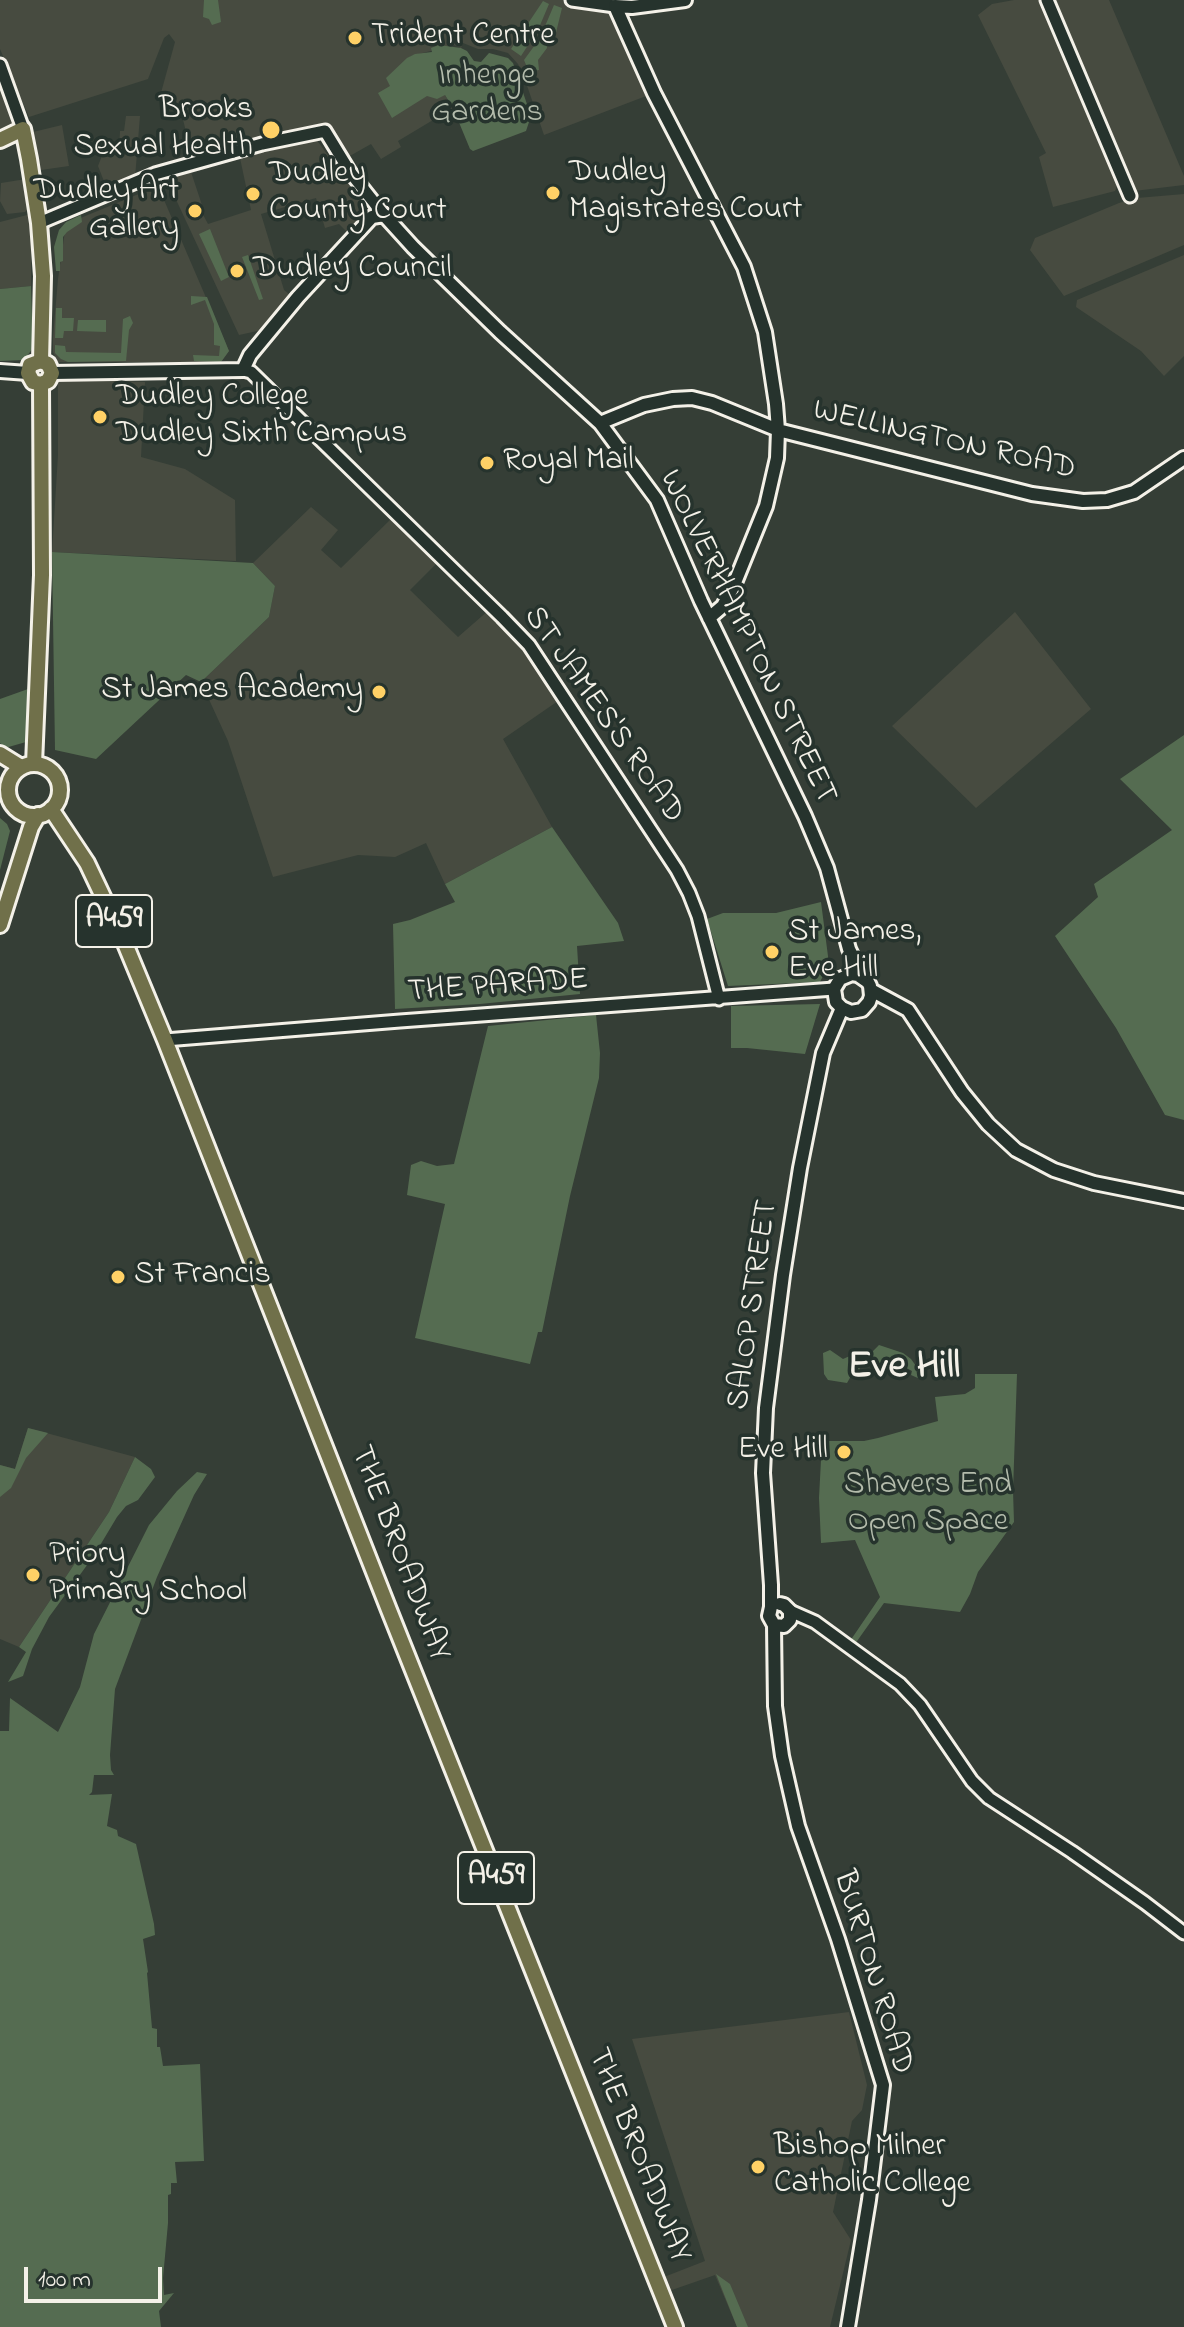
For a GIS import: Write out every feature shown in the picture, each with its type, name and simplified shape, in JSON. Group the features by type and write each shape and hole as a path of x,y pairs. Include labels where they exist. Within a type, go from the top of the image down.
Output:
{"main road":[{"path":"685,0 632,7 615,6 654,93 726,230 752,291 771,363 778,430 777,458 766,506 734,585 723,606 709,618"},
{"path":"0,140 23,129 39,223 43,285 41,361"},
{"path":"27,766 42,575 46,378 48,364 41,361 30,365 28,373 33,382 46,378 243,370 250,355 298,297 372,217 384,215"},
{"name":"WOLVERHAMPTON STREET","path":"384,215 444,278 600,423 657,500 827,868 849,949 869,991"},
{"path":"0,371 28,373"},
{"name":"WELLINGTON ROAD","path":"600,423 644,405 692,398 778,430 1032,494 1083,501 1107,500 1134,492 1184,458"},
{"path":"0,754 27,766 48,768 58,780 59,792 56,804 31,827 0,925"},
{"path":"8,784 15,771 27,766"},
{"path":"0,768 6,775 11,803 19,811 21,827 0,897"},
{"path":"19,811 45,812"},
{"name":"THE BROADWAY","path":"45,812 87,863 124,941 675,2327"},
{"name":"WOLVERHAMPTON STREET","path":"845,976 849,949"},
{"path":"869,991 862,1010 846,1010 836,1002 834,989 845,976 858,975 869,991 908,1010 962,1092 988,1124 1016,1150 1054,1170 1094,1183 1184,1201"},
{"name":"SALOP STREET","path":"774,1640 781,1616 771,1585 763,1473 766,1408 796,1194 823,1053 829,1036 846,1010"},
{"name":"BURTON ROAD","path":"774,1640 775,1706 782,1756 798,1826 838,1939 883,2085 869,2200 848,2327"}],"street":[{"path":"572,0 615,6"},
{"path":"1047,0 1130,196"},
{"path":"0,65 23,129"},
{"name":"WOLVERHAMPTON STREET","path":"39,223 155,174 262,144 325,131 350,172 384,215"},
{"name":"ST JAMES'S ROAD","path":"243,370 260,380 529,645 677,870 698,916 719,999"},
{"name":"THE PARADE","path":"165,1040 834,989"},
{"path":"781,1616 815,1622 900,1684 920,1705 972,1781 989,1798 1085,1860 1184,1933"}],"shaded area":[{"path":"0,0 572,0 615,6 615,0 685,0 616,7 654,93 544,135 523,74 508,53 478,49 463,43 461,48 454,45 411,56 387,78 445,95 453,108 398,141 401,147 381,159 371,144 348,157 330,129 318,127 210,154 205,154 203,148 191,151 179,104 159,100 175,42 169,34 164,38 148,79 29,117 0,49"},
{"path":"1044,0 1118,183 1115,191 1053,207 1039,157 1046,153 978,15 992,4"},
{"path":"1056,0 1109,0 1184,176 1184,185 1134,191"},
{"path":"0,77 15,119 12,124 0,129"},
{"path":"126,116 140,116 135,178 107,189 98,166 105,148 119,149 120,131 124,131"},
{"path":"62,125 69,166 41,170 33,132"},
{"path":"316,139 370,213 347,232 339,224 325,228 316,198 261,214 284,290 289,294 262,330 239,335 166,178 190,169 202,205 199,207 208,224 251,210 240,158"},
{"path":"26,179 31,206 25,212 7,214 0,201 1,183"},
{"path":"158,186 229,351 221,362 58,362 53,352 53,337 66,224"},
{"path":"1184,194 1184,245 1064,296 1030,250 1035,238 1119,203 1137,198"},
{"path":"31,214 31,286 0,289 0,222"},
{"path":"1184,255 1184,356 1164,376 1141,351 1076,307 1077,300"},
{"path":"58,379 145,382 141,457 185,469 235,500 236,561 52,552 58,455"},
{"name":"St James Academy","path":"311,507 338,530 321,550 341,568 392,518 437,563 410,590 458,637 489,610 532,661 558,701 503,739 552,827 445,884 426,843 395,857 358,855 273,877 228,741 201,682 269,617 275,586 253,563"},
{"path":"1015,612 1091,709 976,808 892,726"},
{"name":"Priory Primary School","path":"28,1428 135,1457 109,1512 19,1647 0,1639 0,1465 15,1469"},
{"name":"Bishop Milner Catholic College","path":"849,2012 867,2085 862,2110 852,2121 833,2212 851,2240 830,2327 737,2327 715,2275 669,2291 664,2277 705,2261 632,2039"}],"green space":[{"path":"204,0 218,0 221,22 212,25 209,19 203,17"},
{"path":"543,1 549,4 538,30 521,56 511,49"},
{"path":"554,5 562,8 554,41 546,39 547,48 538,60 539,70 529,72 524,60 540,38"},
{"name":"Inhenge Gardens","path":"439,45 461,48 474,61 481,62 489,53 508,58 513,63 531,116 526,131 473,151 445,95 437,99 427,96 392,118 378,93 390,86 386,78 407,58 432,52 431,48"},
{"path":"81,215 82,222 63,237 63,261 60,262 60,271 56,271 54,247 59,230 66,222"},
{"path":"210,229 229,277 221,281 199,234"},
{"path":"248,255 263,299 259,300 242,257"},
{"path":"31,286 33,348 24,360 0,361 0,289"},
{"path":"191,296 207,297 229,351 221,362 194,361 193,355 219,356 220,346 214,345 214,324 205,300 191,305"},
{"path":"56,308 62,308 62,318 74,318 73,331 64,331 63,338 55,338"},
{"path":"130,316 133,323 129,330 126,361 68,362 55,353 55,345 65,346 66,352 121,353 123,319"},
{"path":"78,320 106,320 106,332 77,331"},
{"path":"52,552 253,563 275,586 269,617 201,682 186,675 96,759 55,750"},
{"path":"28,689 26,742 5,748 0,743 0,699"},
{"path":"1184,735 1184,1120 1165,1115 1116,1028 1055,936 1098,897 1094,884 1172,830 1120,779"},
{"path":"0,818 10,831 0,870"},
{"path":"552,827 618,923 624,941 577,946 580,994 395,1009 393,924 455,902 445,884"},
{"path":"821,902 829,964 820,982 728,986 707,919 723,913 776,913"},
{"path":"820,1004 805,1054 731,1048 731,1006"},
{"path":"596,1015 599,1078 570,1196 542,1332 538,1332 530,1364 415,1338 445,1204 407,1195 411,1165 421,1161 437,1166 454,1164 488,1026"},
{"path":"879,1345 911,1359 921,1373 920,1379 901,1365 896,1372 885,1367 874,1368 872,1352"},
{"path":"830,1350 843,1359 859,1356 860,1372 851,1376 847,1383 828,1380 824,1374 823,1353"},
{"name":"Shavers End Open Space","path":"975,1374 1017,1374 1014,1522 978,1572 960,1612 884,1603 855,1644 850,1641 880,1597 855,1540 821,1543 819,1498 822,1441 864,1441 938,1421 935,1397 965,1394 975,1388"},
{"path":"28,1428 48,1433 26,1458 11,1488 0,1497 0,1465 15,1469"},
{"path":"135,1457 151,1469 155,1477 138,1500 126,1506 117,1517 93,1557 49,1617 32,1649 23,1676 8,1682 26,1652 19,1647 109,1512"},
{"path":"197,1472 207,1474 194,1495 157,1577 115,1689 110,1755 114,1775 94,1775 89,1795 112,1794 107,1826 117,1830 118,1836 136,1844 154,1924 155,1935 143,1939 152,2028 157,2029 157,2047 160,2047 163,2066 200,2064 204,2161 175,2162 177,2183 171,2183 171,2194 168,2195 164,2295 174,2293 159,2311 161,2327 0,2327 0,1731 9,1731 10,1698 58,1732 80,1687 94,1634 149,1525"},
{"path":"716,2274 730,2284 748,2327 737,2327"}],"place":[{"name":"Trident Centre","path":"355,38"},
{"name":"Brooks Sexual Health","path":"271,130"},
{"name":"Dudley Magistrates Court","path":"553,193"},
{"name":"Dudley County Court","path":"253,194"},
{"name":"Dudley Art Gallery","path":"195,211"},
{"name":"Dudley Council","path":"237,271"},
{"name":"Dudley College Dudley Sixth Campus","path":"100,417"},
{"name":"Royal Mail","path":"487,463"},
{"name":"St James Academy","path":"379,692"},
{"name":"St James, Eve Hill","path":"772,952"},
{"name":"St Francis","path":"118,1277"},
{"name":"Eve Hill","path":"844,1452"},
{"name":"Priory Primary School","path":"33,1575"},
{"name":"Bishop Milner Catholic College","path":"758,2167"}],"district":[{"name":"Eve Hill","path":"904,1369"}]}
